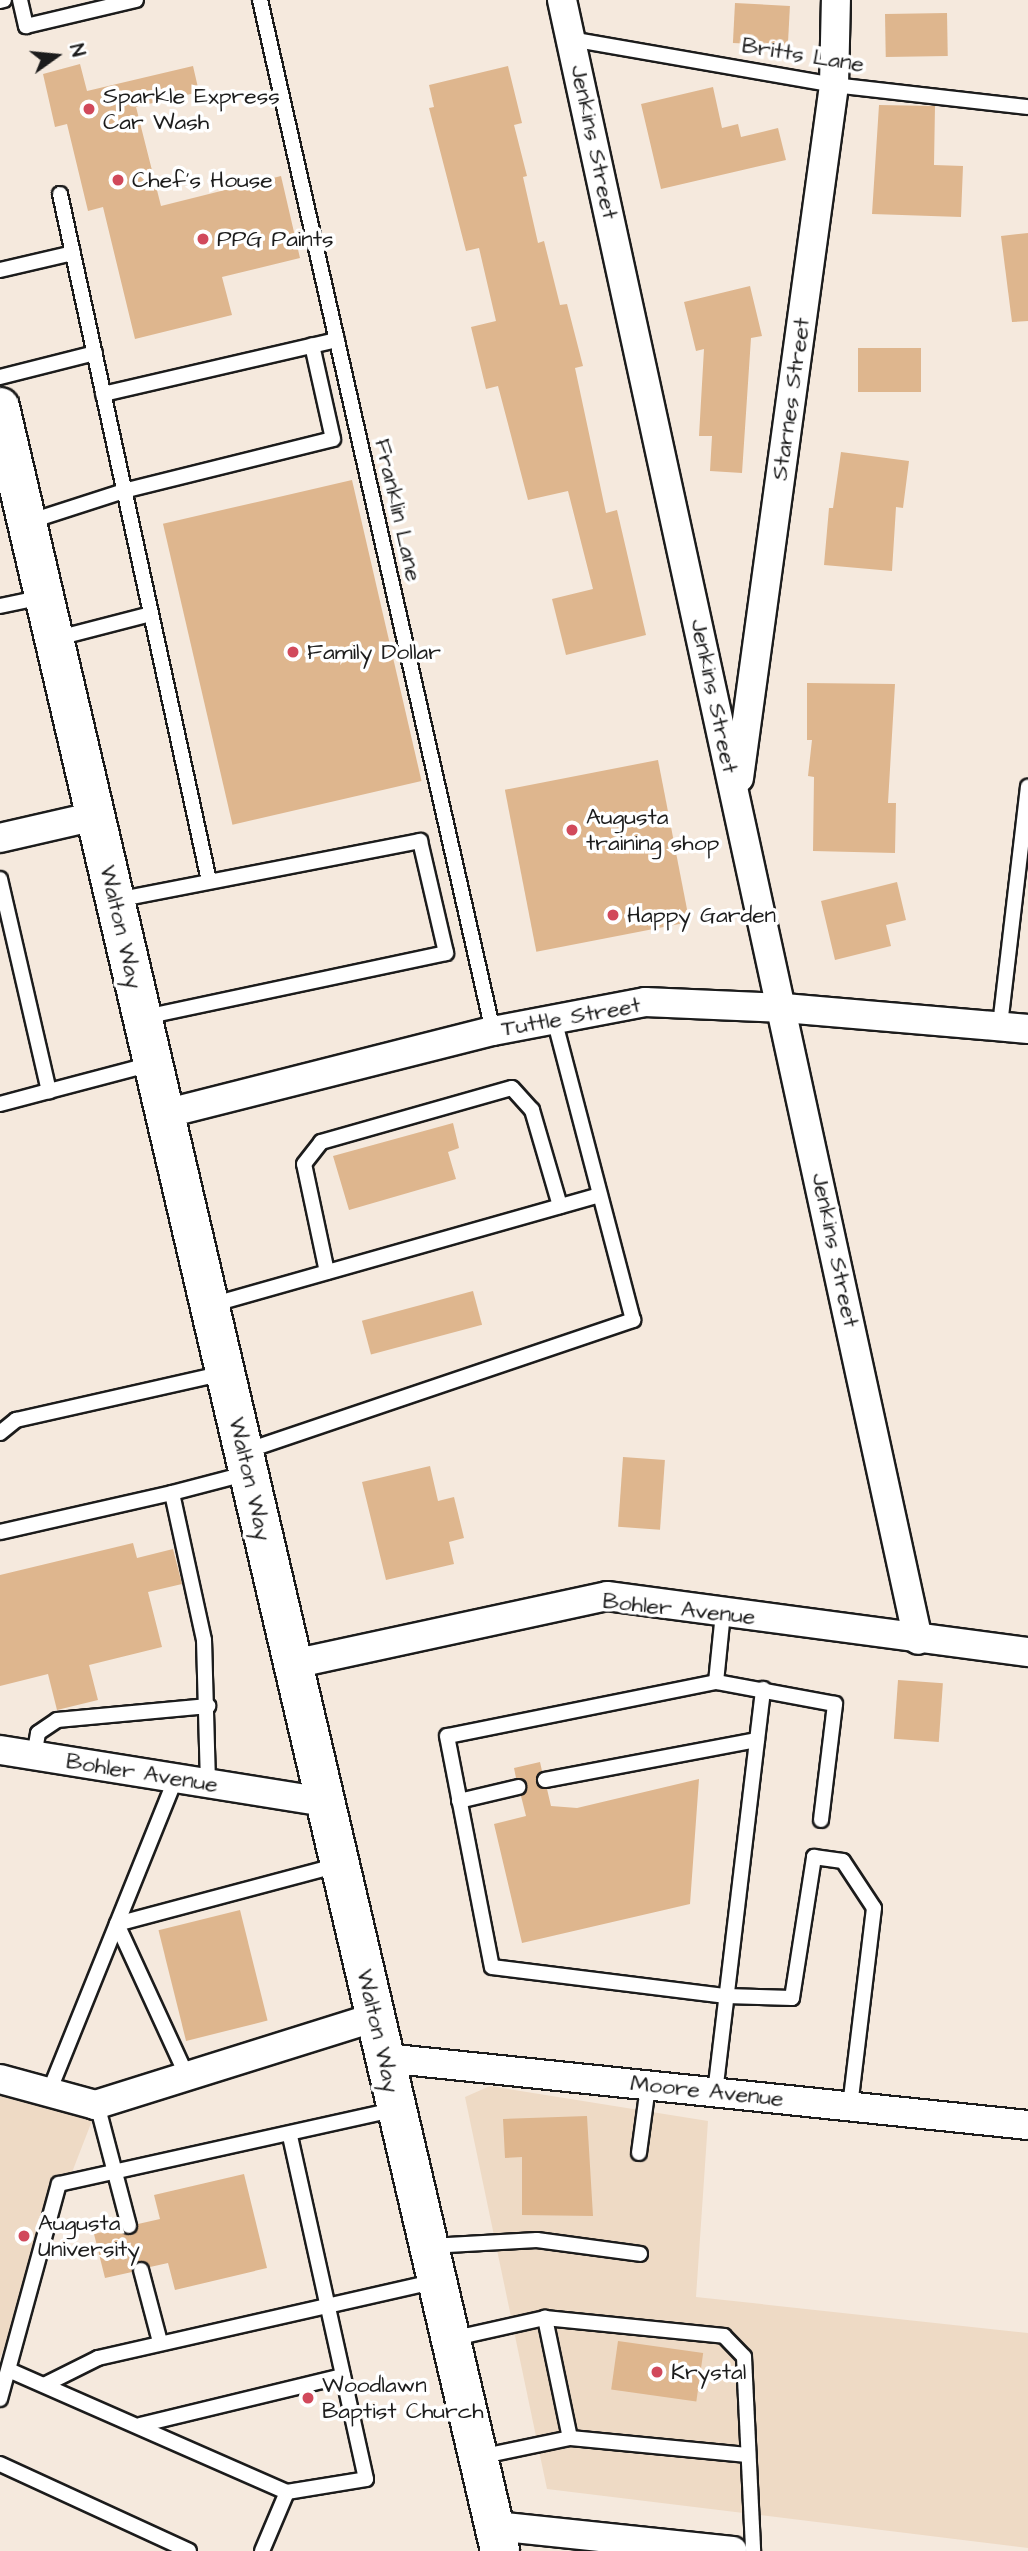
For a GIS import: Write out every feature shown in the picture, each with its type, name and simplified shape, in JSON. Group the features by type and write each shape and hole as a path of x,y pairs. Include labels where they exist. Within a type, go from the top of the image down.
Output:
{"main road":[{"name":"Walton Way","path":"0,407 4,445 27,522 498,2539"}],"street":[{"name":"Jenkins Street","path":"562,0 783,1008 918,1640"},
{"name":"Starnes Street","path":"736,798 834,85 836,0"},
{"path":"0,838 95,816"},
{"name":"Tuttle Street","path":"164,1114 493,1031 645,1002 783,1008 1028,1029"},
{"name":"Bohler Avenue","path":"293,1664 607,1596 918,1640 1028,1652"},
{"name":"Bohler Avenue","path":"0,1750 325,1801"},
{"path":"0,2079 97,2104 376,2017"},
{"name":"Moore Avenue","path":"385,2058 1028,2125"},
{"path":"498,2539 720,2550"}],"lane":[{"path":"20,0 26,26 136,0"},
{"name":"Franklin Lane","path":"260,0 493,1031"},
{"name":"Britts Lane","path":"571,39 834,85 1028,107"},
{"path":"60,194 103,394 127,489 151,614 209,881"},
{"path":"0,270 73,253"},
{"path":"103,394 337,340"},
{"path":"27,522 127,489 333,439 312,345"},
{"path":"0,376 94,353"},
{"path":"0,606 44,597"},
{"path":"54,639 151,614"},
{"path":"1000,1025 1028,787"},
{"path":"115,901 420,841 446,953 142,1018"},
{"path":"0,878 5,927 48,1091"},
{"path":"0,1532 172,1493 633,1320 554,1019"},
{"path":"0,1104 153,1064"},
{"path":"327,1272 304,1164 321,1142 512,1088 532,1110 560,1206"},
{"path":"209,1306 600,1195"},
{"path":"0,1433 16,1420 225,1373"},
{"path":"172,1493 204,1640 208,1706 208,1783"},
{"path":"716,1682 723,1613"},
{"path":"821,1820 835,1704 716,1682 447,1736 492,1967 726,1996 792,1998 814,1857 843,1861 874,1908 850,2105"},
{"path":"715,2093 763,1689"},
{"path":"34,1756 38,1733 57,1720 208,1706"},
{"path":"545,1780 757,1740"},
{"path":"49,2092 176,1778"},
{"path":"458,1801 518,1787"},
{"path":"117,1924 340,1865"},
{"path":"117,1924 187,2076"},
{"path":"639,2153 648,2086"},
{"path":"97,2104 129,2226"},
{"path":"0,2399 11,2371 59,2184 396,2109"},
{"path":"11,2371 140,2425 287,2492 366,2479 290,2134"},
{"path":"44,2385 98,2358 327,2304 433,2263 537,2241 640,2254"},
{"path":"141,2270 160,2342"},
{"path":"545,2318 570,2438"},
{"path":"450,2339 545,2318 724,2336 744,2357 753,2551"},
{"path":"140,2425 343,2376"},
{"path":"478,2457 570,2438 748,2455"},
{"path":"0,2464 189,2551"},
{"path":"262,2551 287,2492"}],"shaded area":[{"path":"490,2086 708,2121 696,2297 1028,2333 1028,2548 547,2489 465,2097"},
{"name":"Augusta University","path":"0,2090 95,2113 0,2358"}],"building":[{"path":"735,3 790,6 788,46 733,43"},
{"path":"947,13 948,56 886,57 885,14"},
{"name":"PPG Paints","path":"80,64 87,91 193,66 199,92 136,107 161,206 281,176 300,258 222,277 232,315 135,339 103,207 88,211 67,124 55,127 43,74"},
{"path":"508,66 522,123 514,125 527,176 523,177 538,243 544,241 560,305 567,304 583,366 575,368 606,513 617,510 646,635 566,655 552,599 593,589 568,491 528,500 498,386 486,389 471,327 496,321 479,248 466,251 429,108 434,107 429,85"},
{"path":"713,87 722,128 738,124 741,137 778,128 786,160 661,189 641,104"},
{"path":"879,105 935,106 934,165 963,166 961,217 872,214"},
{"path":"1028,233 1028,321 1012,322 1001,236"},
{"path":"750,286 762,336 751,338 742,473 710,471 712,436 699,436 704,349 696,351 684,302"},
{"path":"858,348 921,348 921,392 858,392"},
{"path":"841,452 909,461 903,508 896,507 892,571 824,565 829,508 833,508"},
{"name":"Family Dollar","path":"352,480 422,781 232,825 163,524"},
{"path":"807,683 895,684 888,803 896,803 895,853 813,851 814,777 808,776 812,740 807,740"},
{"path":"658,760 689,922 536,952 505,790"},
{"path":"897,882 906,920 886,925 891,946 835,960 821,901"},
{"path":"453,1123 459,1148 448,1152 456,1179 349,1210 333,1156"},
{"path":"473,1291 482,1325 371,1355 362,1321"},
{"path":"623,1457 665,1460 660,1530 618,1527"},
{"path":"430,1466 438,1501 454,1497 464,1538 449,1542 454,1564 386,1580 362,1482"},
{"path":"133,1543 137,1558 173,1549 182,1584 148,1592 162,1647 89,1665 98,1700 57,1710 48,1674 0,1686 0,1575"},
{"path":"898,1680 943,1683 939,1742 894,1739"},
{"path":"540,1762 542,1771 536,1782 547,1789 551,1806 577,1808 699,1779 690,1904 522,1943 494,1824 526,1816 521,1796 527,1784 516,1778 514,1768"},
{"path":"240,1910 268,2021 186,2041 158,1930"},
{"path":"587,2116 593,2216 522,2215 522,2157 505,2158 503,2119"},
{"path":"244,2174 267,2268 175,2290 168,2263 150,2267 139,2261 132,2272 105,2278 94,2234 120,2228 132,2235 138,2224 160,2219 154,2195"},
{"name":"Krystal","path":"618,2341 703,2353 696,2401 611,2390"}],"place":[{"name":"Sparkle Express Car Wash","path":"89,109"},
{"name":"Chef's House","path":"118,180"},
{"name":"PPG Paints","path":"203,239"},
{"name":"Family Dollar","path":"293,652"},
{"name":"Augusta training shop","path":"572,830"},
{"name":"Happy Garden","path":"613,915"},
{"name":"Augusta University","path":"24,2236"},
{"name":"Krystal","path":"657,2372"},
{"name":"Woodlawn Baptist Church","path":"308,2398"}]}
